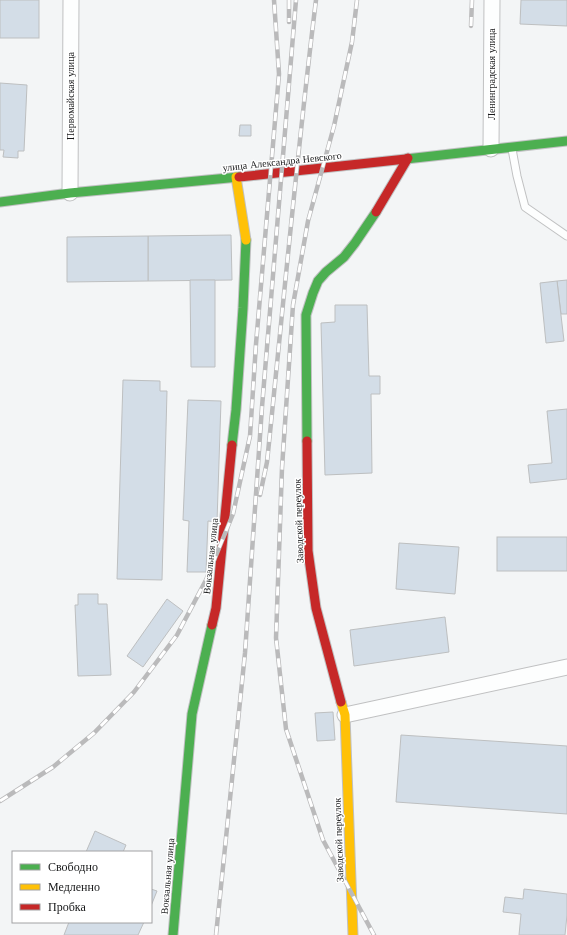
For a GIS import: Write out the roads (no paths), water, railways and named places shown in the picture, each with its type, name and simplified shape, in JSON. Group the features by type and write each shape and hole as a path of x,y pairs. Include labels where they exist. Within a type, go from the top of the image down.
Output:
{"street":[{"name":"Первомайская улица","path":"70,193 71,0"},
{"name":"Ленинградская улица","path":"491,149 492,0"},
{"name":"улица Александра Невского","path":"0,202 70,193 309,170 567,141"},
{"name":"Заводской переулок","path":"353,935 345,715 316,608 308,551 306,315 318,281 344,257 355,243 372,219 408,158"},
{"name":"Вокзальная улица","path":"173,935 192,714 216,608 236,410 246,243 236,176"},
{"path":"345,715 567,667"}],"lane":[{"path":"512,147 517,176 525,207 567,236"}],"railway":[{"path":"0,801 53,767 94,733 134,692 177,635 206,580 233,514 250,436 256,344 279,74 274,0"},
{"path":"289,0 289,22"},
{"path":"216,935 245,653 262,407 296,0"},
{"path":"260,495 267,462 296,173 316,0"},
{"path":"357,0 352,42 334,126 308,221 293,305 282,468 276,638 286,729 323,840 374,935"},
{"path":"471,26 472,0"}]}
